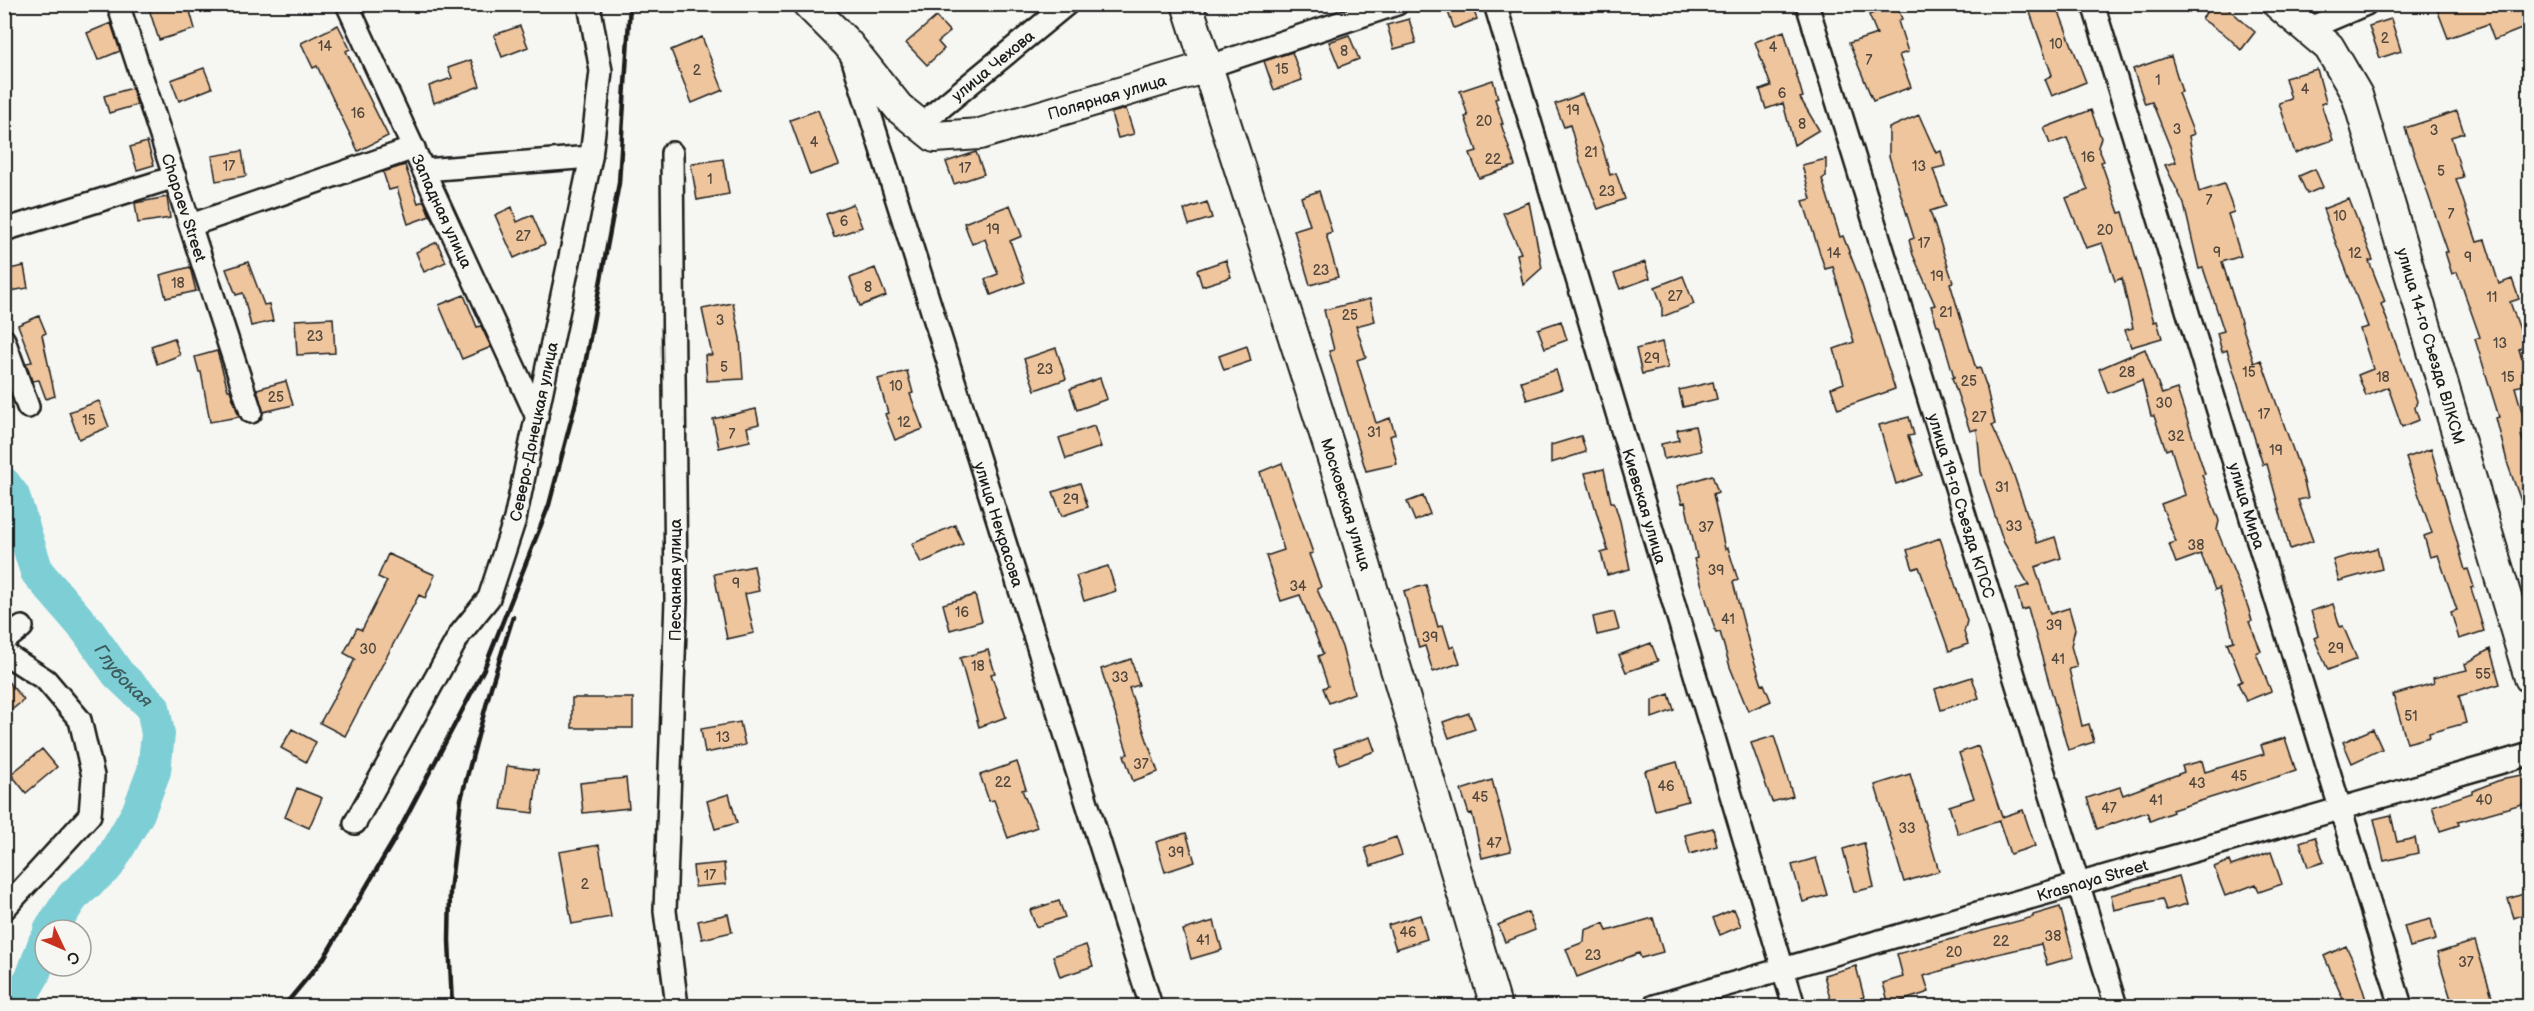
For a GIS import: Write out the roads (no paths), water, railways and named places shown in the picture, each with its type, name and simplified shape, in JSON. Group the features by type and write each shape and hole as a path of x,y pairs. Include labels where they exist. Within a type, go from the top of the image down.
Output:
{"main road":[{"name":"Полярная улица","path":"808,4 847,43 899,108 935,137 980,134 1207,67"},
{"name":"Московская улица","path":"1187,4 1342,487 1496,1006"},
{"name":"улица 14-го Съезда ВЛКСМ","path":"2278,4 2330,47 2357,95 2529,678"}],"street":[{"name":"Chapaev Street","path":"118,4 251,412"},
{"name":"Западная улица","path":"347,4 537,417"},
{"name":"Северо-Донецкая улица","path":"355,823 460,634 489,598 515,519 591,157 601,71 589,4"},
{"name":"улица Чехова","path":"920,125 1066,4"},
{"name":"Полярная улица","path":"1207,67 1397,4"},
{"name":"Киевская улица","path":"1495,4 1794,1006"},
{"name":"улица 19-го Съезда КПСС","path":"1807,4 2116,1006"},
{"name":"улица Мира","path":"2093,4 2401,1006"},
{"path":"2308,29 2366,4"},
{"name":"улица Некрасова","path":"847,43 1151,1006"},
{"path":"190,225 414,148"},
{"name":"Песчаная улица","path":"672,153 676,600 665,911 677,1006"},
{"path":"424,170 591,157"},
{"path":"4,230 175,177"},
{"path":"4,340 28,407"},
{"path":"4,642 22,627"},
{"path":"4,653 46,680 80,720 93,776 90,815 4,909"},
{"name":"Krasnaya Street","path":"1654,1006 2529,754"}],"waterway":[{"name":"Глубокая","path":"4,484 13,496 37,572 87,630 118,674 153,707 158,734 154,771 138,813 108,865 73,896 58,918"},
{"name":"Глубокая","path":"15,1006 33,975"}],"railway":[{"path":"284,1006 324,958 394,840 484,669 549,505 583,375 619,183 630,4"},
{"path":"452,1006 449,940 450,891 461,799 491,687 513,617"}]}
